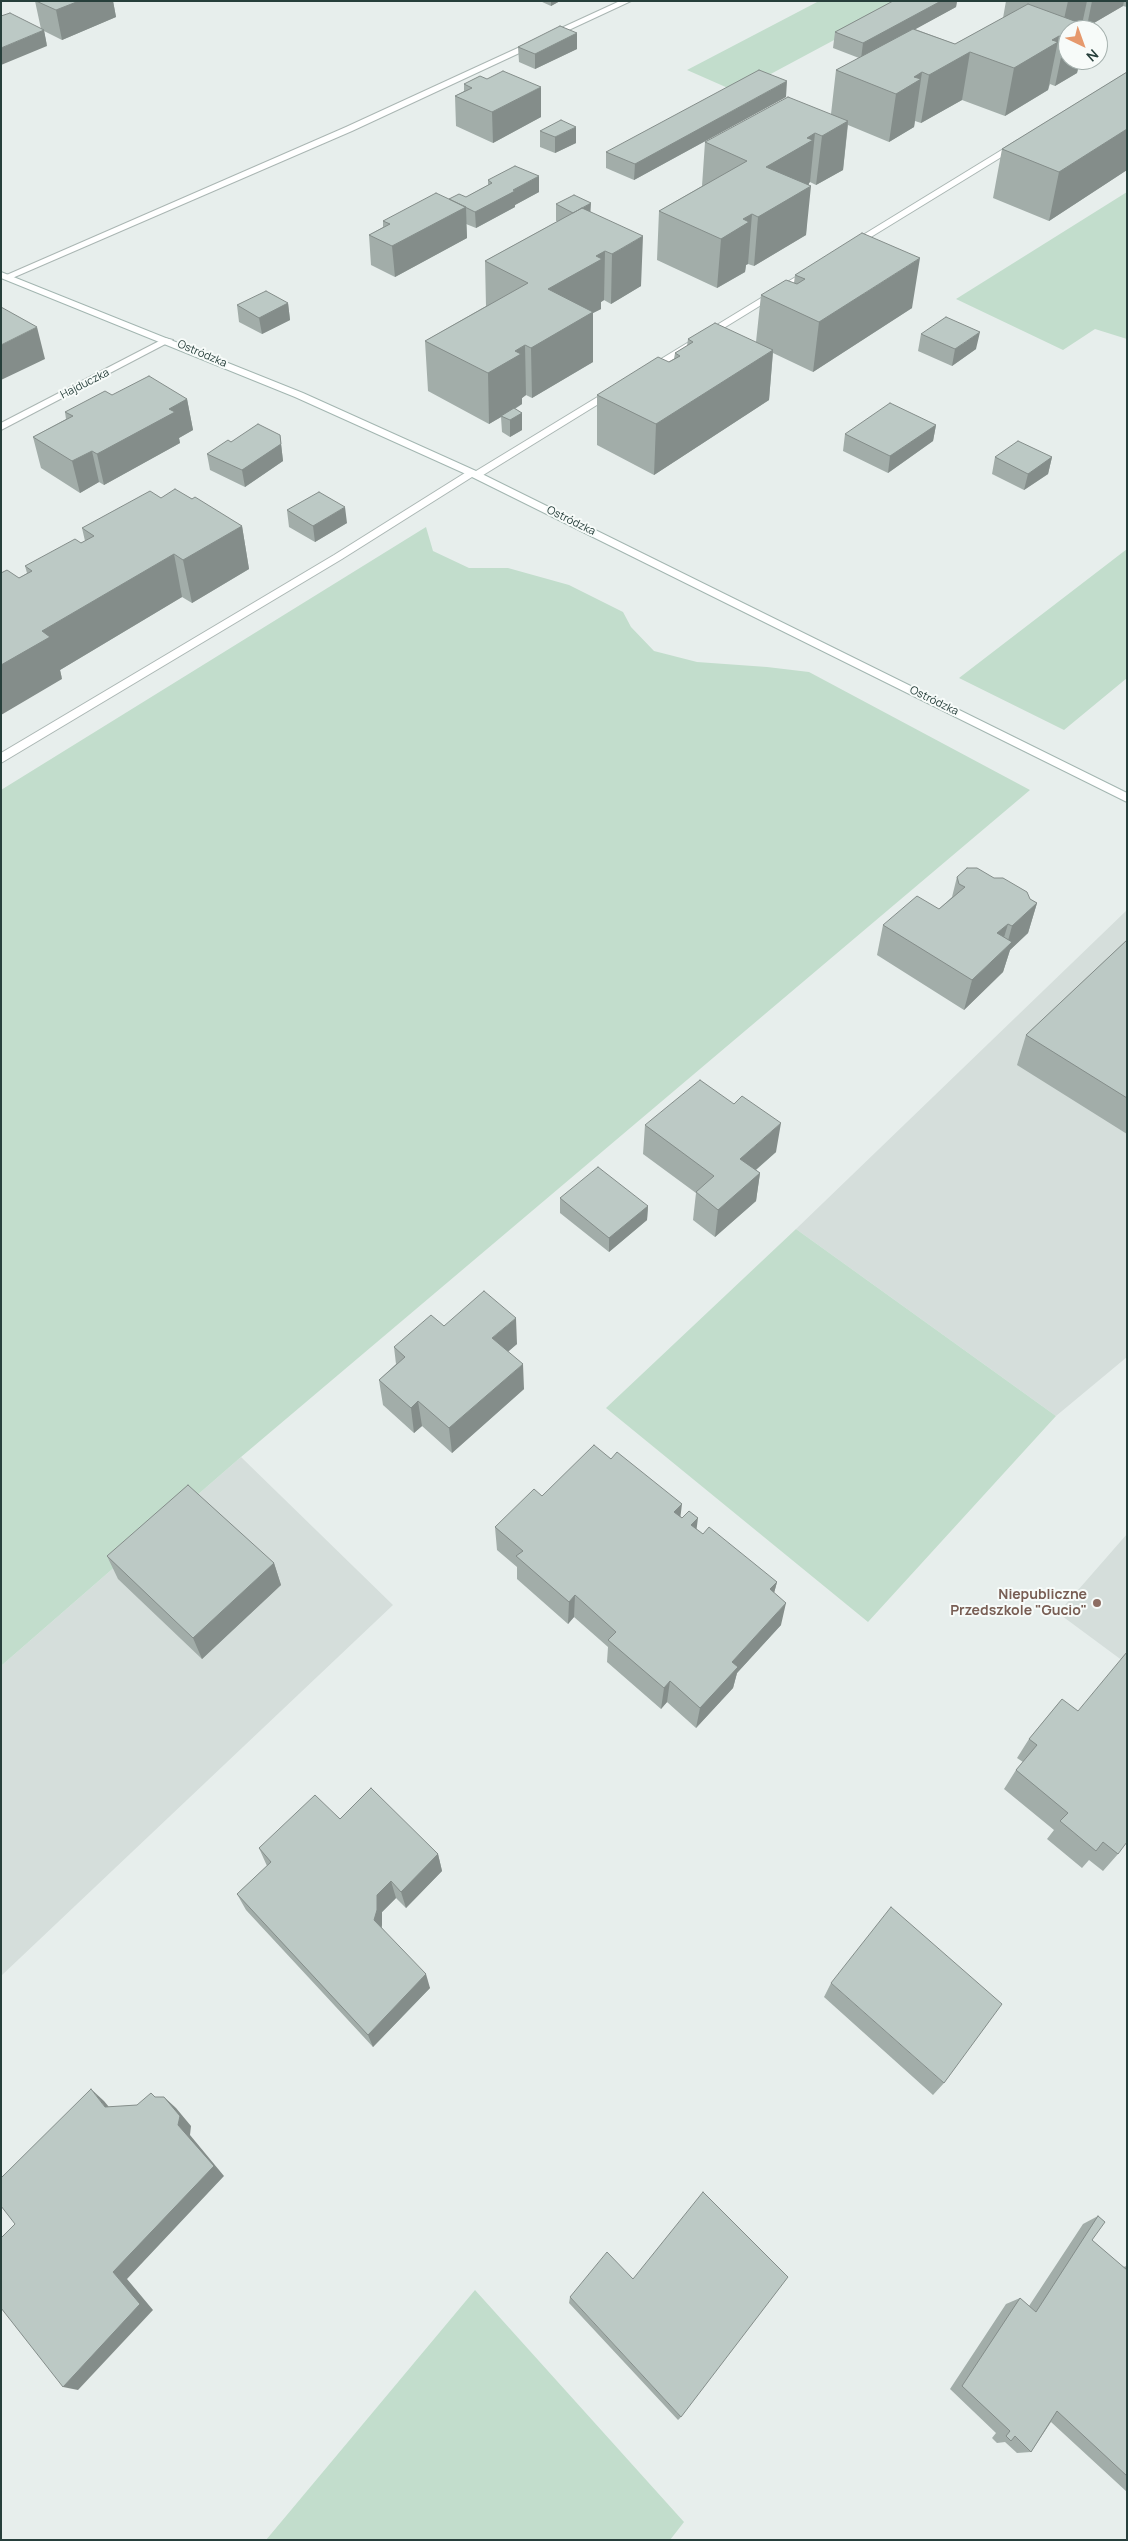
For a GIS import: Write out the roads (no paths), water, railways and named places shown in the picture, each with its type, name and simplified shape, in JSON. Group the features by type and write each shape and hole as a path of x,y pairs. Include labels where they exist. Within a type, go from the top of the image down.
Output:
{"street":[{"path":"4,276 349,129 627,1"},
{"path":"840,253 1025,139"},
{"path":"639,376 823,263"},
{"name":"Ostródzka","path":"4,276 168,340 299,395 474,474 656,562 1127,798"},
{"name":"Hajduczka","path":"1,427 168,340"},
{"path":"1,759 622,386"}],"place":[{"name":"Niepubliczne Przedszkole \"Gucio\"","path":"1097,1603"}]}
